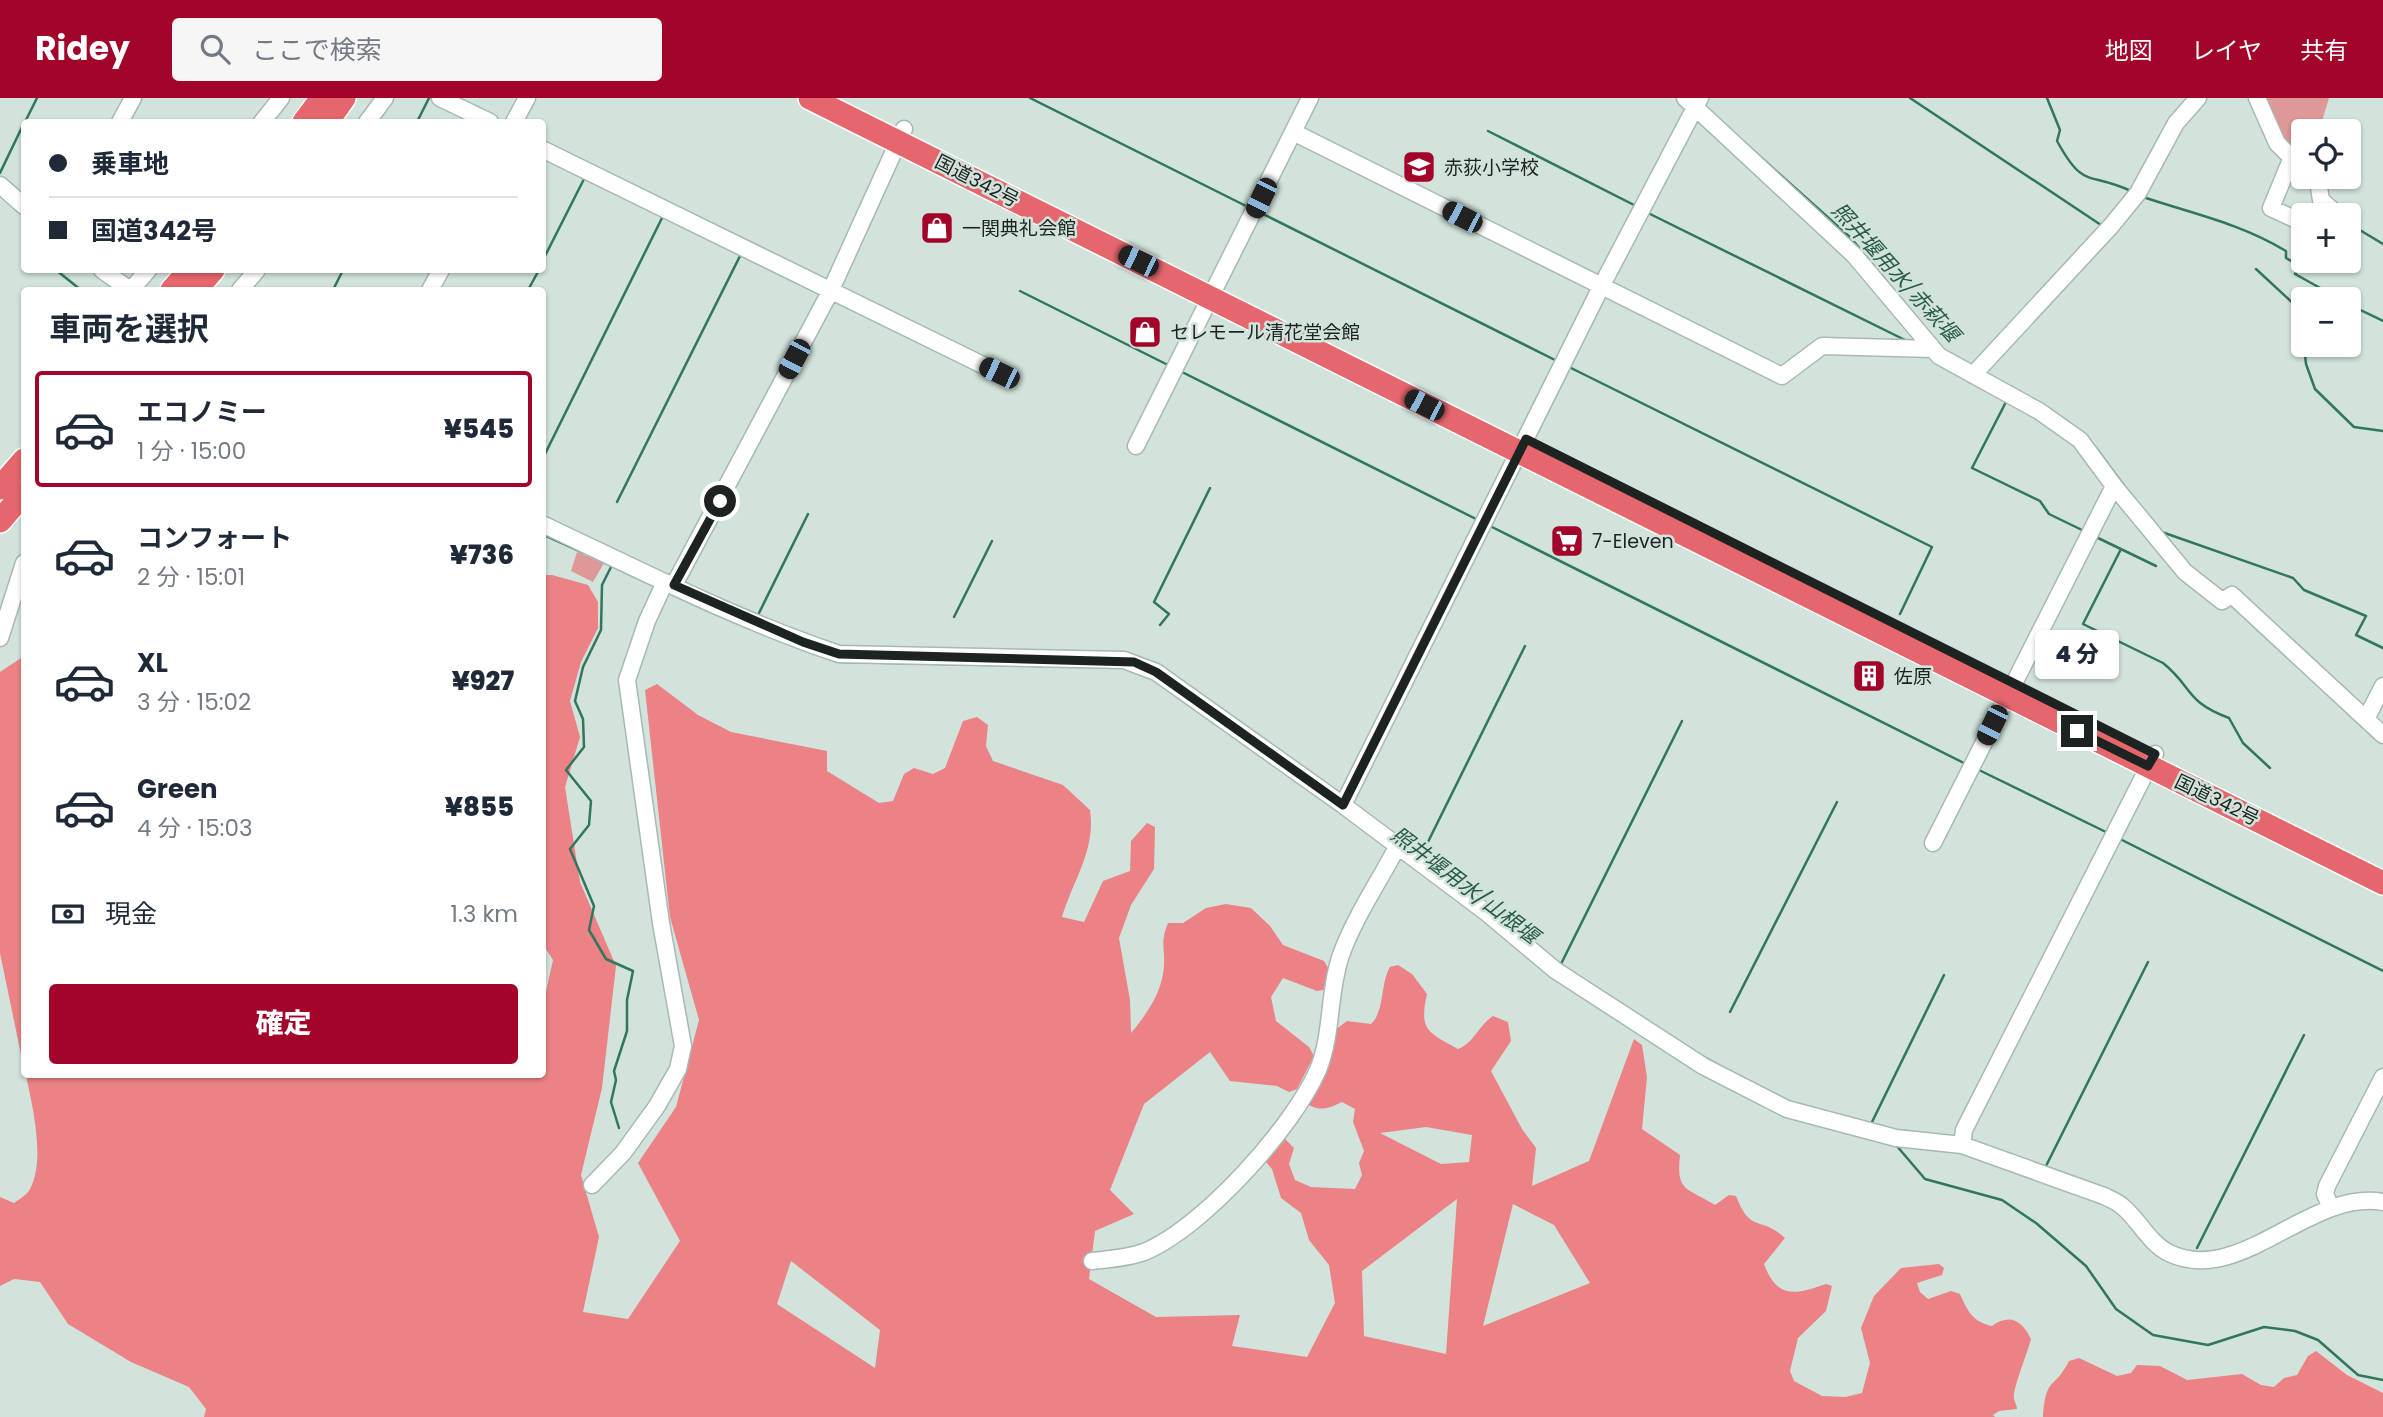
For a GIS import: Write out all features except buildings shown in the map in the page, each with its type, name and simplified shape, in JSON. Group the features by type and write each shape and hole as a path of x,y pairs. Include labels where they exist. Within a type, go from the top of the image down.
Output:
{"highway":[{"path":"317,111 344,98"},
{"name":"国道342号","path":"810,98 902,135 2151,760 2383,883"},
{"name":"国道342号","path":"843,98 902,135"},
{"path":"175,287 187,273"},
{"path":"198,287 210,273"},
{"path":"0,488 21,464"},
{"path":"0,522 21,497"},
{"name":"国道342号","path":"2151,760 2383,868"}],"street":[{"path":"122,119 133,98"},
{"path":"264,119 281,98"},
{"path":"369,119 385,98"},
{"path":"440,98 483,119"},
{"path":"516,119 527,98"},
{"path":"1136,446 1310,98"},
{"path":"1973,375 2111,226 2138,193 2176,123 2198,98"},
{"path":"2257,98 2277,143 2291,157"},
{"path":"1343,805 1693,100 1854,255 1933,349 1957,368 2039,411 2080,440 2185,572 2222,601 2232,595 2383,735"},
{"path":"1293,132 1782,376 1822,346 1933,349"},
{"path":"592,1185 623,1153 657,1106 678,1069 683,1046 661,923 627,680 647,621 830,292 902,135"},
{"path":"546,151 999,373"},
{"path":"2291,173 2271,208 2291,217"},
{"path":"0,185 21,203"},
{"path":"106,273 126,287"},
{"path":"133,287 145,273"},
{"path":"243,287 254,273"},
{"path":"1933,843 2114,486"},
{"path":"546,526 669,584 803,642 839,654 1134,662 1156,672 1343,805 1487,913 1555,970 1703,1066 1787,1109 1896,1138 1962,1145 2104,1196 2123,1206 2168,1252 2189,1259 2209,1260 2232,1255 2331,1208 2351,1201 2383,1202"},
{"path":"0,638 21,572"},
{"path":"2366,719 2383,686"},
{"path":"1962,1145 1965,1130 2151,760"},
{"path":"1092,1261 1144,1252 1167,1240 1199,1216 1252,1164 1283,1127 1317,1071 1325,1049 1341,956 1397,847"},
{"path":"2331,1208 2325,1194 2327,1186 2383,1077"}],"shaded area":[{"path":"2262,98 2329,98 2323,119 2291,119 2291,144 2287,150"},
{"path":"577,552 604,563 593,582 571,571"},
{"path":"546,575 588,585 598,602 598,628 581,662 570,701 580,737 565,787 580,882 616,966 602,1088 581,1175 599,1237 583,1312 628,1319 680,1241 638,1163 676,1107 699,1020 670,917 645,690 657,684 698,715 731,732 827,751 827,771 879,803 893,801 904,774 914,768 933,774 945,768 963,721 977,717 988,725 986,746 993,761 1063,785 1090,810 1087,852 1062,917 1084,922 1103,881 1130,871 1131,841 1147,823 1155,827 1154,869 1131,905 1119,938 1130,1000 1131,1033 1148,1010 1161,984 1164,965 1163,940 1168,923 1183,923 1206,908 1226,904 1251,908 1270,926 1283,945 1324,961 1330,971 1328,989 1317,991 1283,978 1271,997 1276,1021 1309,1047 1314,1056 1297,1089 1289,1092 1277,1086 1230,1081 1210,1052 1144,1104 1110,1190 1134,1214 1095,1231 1089,1279 1156,1317 1240,1315 1232,1346 1307,1357 1335,1303 1329,1265 1309,1240 1301,1213 1281,1198 1272,1169 1265,1161 1276,1138 1284,1138 1294,1148 1289,1164 1295,1180 1311,1187 1355,1189 1362,1175 1359,1163 1364,1151 1353,1122 1355,1109 1342,1102 1327,1108 1317,1108 1303,1100 1335,1030 1347,1021 1371,1024 1378,1012 1390,967 1398,965 1412,974 1427,994 1424,1015 1428,1029 1458,1049 1468,1043 1493,1016 1508,1022 1511,1041 1491,1071 1522,1129 1536,1148 1532,1186 1589,1161 1634,1039 1642,1045 1647,1077 1642,1129 1680,1155 1680,1176 1685,1187 1715,1205 1729,1195 1736,1196 1747,1216 1785,1238 1764,1264 1781,1289 1796,1292 1826,1284 1832,1286 1826,1311 1798,1338 1790,1371 1794,1381 1822,1396 1845,1397 1862,1393 1870,1363 1861,1328 1874,1296 1901,1268 1939,1264 1944,1268 1942,1275 1917,1283 1920,1292 1928,1299 1951,1291 1960,1294 1969,1311 1980,1322 1992,1326 2004,1320 2015,1321 2031,1339 2014,1394 2017,1409 1999,1411 1993,1415 1995,1417 204,1417 206,1409 189,1387 131,1362 68,1324 40,1282 14,1279 0,1286 0,1197 14,1203 25,1195 35,1177 37,1163 36,1132 27,1078 546,1078 546,992 553,960 546,949","holes":["1426,1127 1472,1135 1469,1162 1441,1164 1380,1133","1457,1199 1446,1354 1364,1336 1362,1271","1513,1204 1554,1225 1590,1283 1483,1326","791,1261 880,1330 875,1368 777,1304"]},
{"path":"21,658 21,1054 0,953 0,672"},
{"path":"2316,1351 2347,1375 2383,1393 2383,1417 2043,1417 2049,1389 2069,1361 2079,1358 2117,1376 2131,1373 2137,1365 2160,1366 2187,1380 2242,1374 2261,1385 2274,1387 2284,1378 2297,1375 2308,1356"}],"waterway":[{"path":"26,119 37,98"},
{"path":"418,119 429,98"},
{"path":"1030,98 1250,208"},
{"path":"1910,98 2101,225"},
{"path":"2047,98 2060,130 2057,141 2074,167 2088,177 2131,191"},
{"path":"0,173 21,129"},
{"path":"1488,131 1638,207"},
{"name":"照井堰用水/赤萩堰","path":"1746,144 1851,238 1931,335"},
{"path":"546,254 585,177"},
{"path":"2143,197 2216,220 2268,241 2286,251 2286,258 2300,266 2295,274 2318,287"},
{"path":"1259,212 1557,361"},
{"path":"1646,212 1907,341"},
{"path":"546,452 663,216"},
{"path":"2361,231 2383,244"},
{"path":"617,502 742,252"},
{"path":"2256,269 2291,301"},
{"name":"照井堰用水/山根堰","path":"60,273 77,287"},
{"path":"334,287 342,273"},
{"path":"530,287 537,273"},
{"path":"1020,291 1168,365"},
{"path":"2361,310 2383,321"},
{"path":"2305,357 2315,389 2354,427 2383,431"},
{"path":"1569,367 1932,547 1900,614"},
{"path":"1180,371 1478,520"},
{"path":"2007,400 1972,468 2040,501 2049,514 2084,531"},
{"name":"照井堰用水/赤萩堰","path":"2096,448 2134,499"},
{"path":"1160,625 1169,614 1154,602 1210,488"},
{"path":"759,613 808,514"},
{"path":"1490,526 1966,764"},
{"path":"2159,531 2293,578 2304,590 2366,616 2356,635 2383,648"},
{"name":"照井堰用水/山根堰","path":"546,536 584,553"},
{"path":"2096,537 2156,566"},
{"path":"954,617 992,541"},
{"path":"2121,549 2083,624 2163,663 2204,706 2229,718 2243,743 2270,768"},
{"path":"612,565 602,585 601,630 583,667 575,701 583,719 584,747 566,770 591,801 589,825 570,849 594,906 589,930 606,959 633,971 627,1000 627,1031 614,1071 616,1080 611,1102 619,1128"},
{"name":"照井堰用水/山根堰","path":"795,646 835,661"},
{"path":"1421,856 1525,646"},
{"name":"照井堰用水/山根堰","path":"841,662 1041,666"},
{"path":"1560,966 1682,721"},
{"path":"1979,770 2108,833"},
{"path":"1730,1012 1837,802"},
{"path":"2120,839 2383,971"},
{"path":"2046,1166 2148,962"},
{"path":"1872,1122 1944,975"},
{"path":"2197,1248 2304,1035"},
{"name":"照井堰用水/山根堰","path":"1702,1056 1724,1068"},
{"name":"照井堰用水/山根堰","path":"1776,1095 1792,1103"},
{"name":"照井堰用水/山根堰","path":"1896,1145 1925,1179 2002,1200 2036,1223 2086,1266 2116,1309 2153,1335 2208,1345 2264,1327 2295,1331 2318,1340 2358,1375 2383,1380"}],"place":[{"name":"赤荻小学校","path":"1419,167"},
{"name":"一関典礼会館","path":"937,228"},
{"name":"セレモール清花堂会館","path":"1145,332"},
{"name":"7-Eleven","path":"1567,541"},
{"name":"佐原","path":"1869,676"}],"route":[{"path":"720,501 674,585 803,642 839,654 1134,662 1156,672 1343,805 1526,439 2155,754 2148,766 2077,731"}]}
